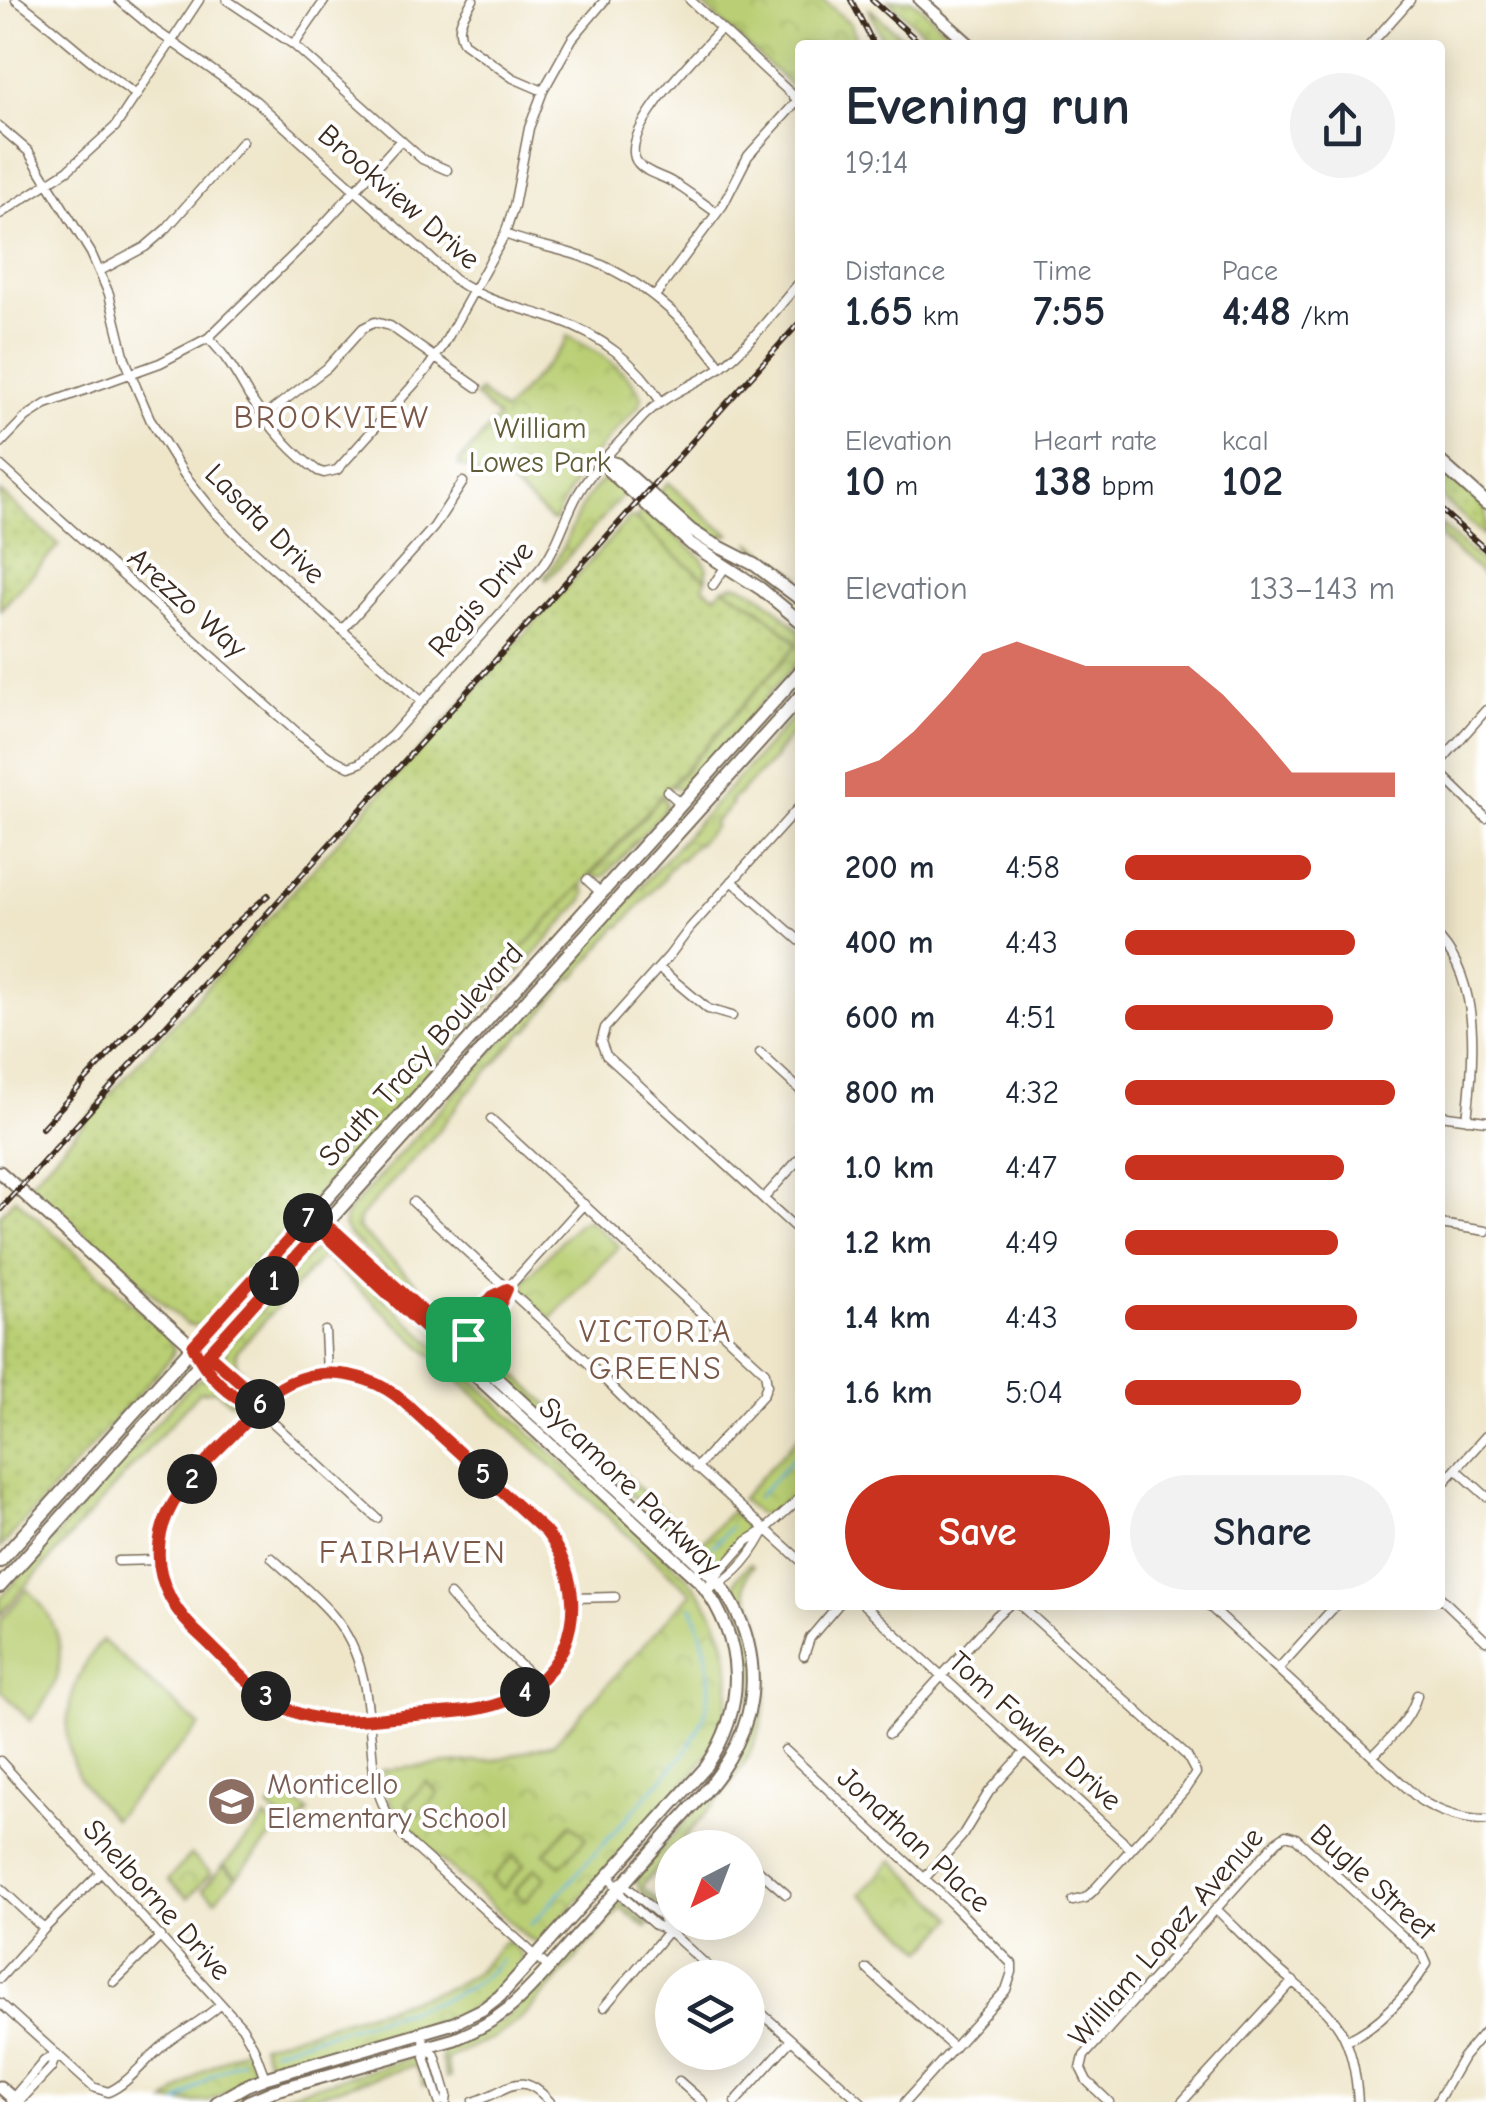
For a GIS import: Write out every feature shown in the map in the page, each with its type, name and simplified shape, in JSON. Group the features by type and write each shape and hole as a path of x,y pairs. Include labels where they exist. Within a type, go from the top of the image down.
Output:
{"main road":[{"path":"920,0 964,40"},
{"path":"604,460 610,472 690,544 770,595 795,618"},
{"path":"604,460 618,464 691,530 755,565 795,596"},
{"path":"1445,466 1486,503"},
{"name":"South Tracy Boulevard","path":"0,1561 795,678"},
{"name":"South Tracy Boulevard","path":"0,1586 795,703"},
{"path":"0,1172 193,1346"},
{"name":"Sycamore Parkway","path":"247,2102 273,2091 426,2048 469,2033 497,2017 518,2000 719,1775 744,1727 751,1695 750,1656 742,1622 728,1595 686,1568 455,1345 310,1216"},
{"name":"Sycamore Parkway","path":"217,2102 265,2078 454,2023 500,1996 706,1767 718,1748 730,1718 736,1686 734,1653 713,1584"},
{"path":"0,2087 14,2101"}],"street":[{"path":"16,0 105,74 137,95"},
{"name":"Brookview Drive","path":"119,0 171,42 256,100 445,272 474,292 510,308 587,333 624,358 661,402"},
{"path":"0,214 68,170 115,126 199,0"},
{"path":"226,0 294,45 422,159 447,170"},
{"path":"294,45 325,0"},
{"path":"473,0 459,26 464,44 513,78 543,91"},
{"path":"208,338 232,366 264,416 312,467 331,472 342,465 435,358 474,292 505,234 529,128 543,91 572,39 606,0"},
{"path":"690,0 795,96"},
{"path":"1374,40 1410,0"},
{"path":"717,213 641,166 634,157 634,149 654,105 720,30"},
{"path":"655,296 717,213 748,156 795,104"},
{"name":"Lasata Drive","path":"0,126 28,151 100,270 131,374 151,420 197,492 227,525 421,701"},
{"path":"0,444 39,408 174,358 208,338 300,249 401,140"},
{"path":"100,270 144,247 166,230 243,141"},
{"path":"505,234 594,262 626,277 655,296 692,330 721,367"},
{"name":"Regis Drive","path":"349,767 360,763 392,736 546,562 586,481 644,416 721,367 795,287"},
{"path":"264,416 327,368 369,324 386,324 477,388"},
{"name":"Arezzo Way","path":"0,465 301,736 349,767"},
{"path":"342,630 434,527 463,482"},
{"path":"714,585 726,566"},
{"path":"1445,756 1486,710"},
{"path":"1445,778 1486,818"},
{"path":"667,791 682,804"},
{"path":"795,812 605,1028 600,1042 606,1055 795,1227"},
{"path":"586,880 601,893"},
{"path":"732,881 795,936"},
{"path":"1445,945 1459,972 1471,1022 1473,1072 1466,1119"},
{"path":"659,968 708,1009 732,1016"},
{"path":"760,1053 795,1085"},
{"path":"1445,1116 1486,1121"},
{"path":"492,1119 762,1367 767,1380 763,1394 696,1468"},
{"path":"764,1198 795,1164"},
{"path":"412,1202 795,1556"},
{"path":"455,1345 501,1303 507,1289 584,1204"},
{"path":"1445,1225 1486,1230"},
{"path":"325,1331 327,1372"},
{"path":"193,1346 238,1399 257,1408 377,1518"},
{"path":"327,1372 360,1376 394,1393 537,1524 564,1562 572,1598 567,1638 538,1682 512,1699 479,1710 339,1720 310,1717 284,1708 260,1692 185,1621 160,1572 164,1524 179,1494 257,1408 268,1396 305,1376 327,1372"},
{"path":"1445,1482 1486,1436"},
{"path":"1456,1469 1486,1496"},
{"path":"713,1584 755,1549 765,1530 795,1503"},
{"path":"272,1558 327,1610 361,1667 375,1780 391,1822 548,1967"},
{"path":"118,1561 158,1560"},
{"path":"450,1594 538,1682"},
{"path":"572,1598 615,1597"},
{"path":"1445,1603 1486,1641"},
{"path":"804,1656 810,1638 834,1610"},
{"name":"Tom Fowler Drive","path":"869,1610 1131,1849"},
{"path":"889,1734 1003,1610"},
{"path":"1026,1610 1158,1729 1191,1762 1196,1773 1092,1892 1073,1901"},
{"path":"1213,1610 1420,1800 1460,1818 1486,1820"},
{"path":"1278,1669 1331,1610"},
{"path":"1373,1756 1406,1720 1417,1695"},
{"name":"Jonathan Place","path":"784,1750 1012,1964 1006,1990 954,2048"},
{"path":"924,1878 962,1836 989,1792 1025,1752"},
{"name":"Shelborne Drive","path":"0,1761 222,2004 248,2037 265,2078"},
{"name":"William Lopez Avenue","path":"1110,2102 1080,2069 1084,2056 1286,1836"},
{"name":"Bugle Street","path":"1286,1836 1296,1838 1423,1955 1427,1964 1378,2022 1346,2040"},
{"path":"0,1978 101,1872"},
{"path":"608,1876 655,1925"},
{"path":"765,1876 786,1894"},
{"path":"0,1888 44,1929"},
{"path":"1216,1909 1335,2019 1351,2049 1358,2102"},
{"path":"114,1982 161,1936"},
{"path":"604,2007 661,1940"},
{"path":"679,1940 701,1960"},
{"path":"867,1969 954,2048 905,2102"},
{"path":"1182,2102 1293,1981"},
{"path":"0,2003 93,2087 108,2092 118,2088 170,2039 201,2022 222,2004"},
{"path":"765,2016 862,2102"},
{"path":"1436,2102 1463,2057 1486,2030"},
{"path":"421,2033 426,2048 424,2057 443,2102"},
{"path":"735,2102 791,2040"},
{"path":"14,2101 44,2061 57,2054"},
{"path":"679,2081 702,2102"},
{"path":"473,2102 528,2083 550,2102"}],"green space":[{"path":"697,0 823,0 851,24 857,40 795,40 795,89"},
{"path":"888,0 913,0 957,40 932,40"},
{"path":"869,9 905,40 883,40"},
{"name":"William Lowes Park","path":"567,336 621,370 642,399 580,474 555,521 500,475 484,472 477,476 469,468 459,466 459,462 498,418 475,396 480,391 504,412 564,345"},
{"path":"1445,472 1486,509 1486,537 1445,500"},
{"path":"603,480 611,480 626,492 547,580 544,577 585,501"},
{"path":"668,482 730,534 717,538 705,535 658,494"},
{"path":"0,492 59,545 0,610"},
{"path":"644,509 701,557 707,567 706,579 635,519"},
{"path":"630,517 706,579 703,587 715,596 724,588 744,599 795,641 795,647 518,955 525,965 202,1323 186,1324 29,1184"},
{"path":"1445,529 1486,566 1486,578 1445,541"},
{"path":"750,542 795,574 795,586 758,558"},
{"path":"744,586 761,596 795,626 795,641 757,607 724,588"},
{"path":"795,647 795,666 687,786 671,786"},
{"path":"795,715 795,730 776,757 730,802 715,826 664,875 359,1218 358,1229 453,1317 460,1316 476,1298 481,1303 462,1322 446,1324 348,1234 345,1215"},
{"path":"663,795 663,812 606,875 591,876"},
{"path":"582,884 586,893 583,900 525,965 517,955"},
{"path":"15,1198 169,1337 174,1350 0,1548 0,1215"},
{"path":"588,1220 619,1246 551,1319 528,1297 525,1280 578,1223"},
{"path":"318,1248 330,1249 685,1575 704,1598 726,1648 728,1699 709,1750 692,1775 540,1942 529,1939 408,1830 390,1802 382,1770 495,1760 554,1743 691,1593 323,1256 236,1352 237,1366 254,1382 251,1385 237,1373 229,1365 226,1348"},
{"path":"491,1320 495,1324 483,1336 484,1346 700,1544 732,1510 742,1518 748,1529 732,1552 719,1563 704,1561 482,1357 477,1342"},
{"path":"211,1379 234,1399 230,1403 216,1390 199,1392 0,1615 0,1598 193,1382"},
{"path":"795,1440 795,1493 770,1514 758,1514 741,1499"},
{"path":"750,1563 753,1566 745,1586 765,1648 765,1709 759,1732 738,1773 691,1830 678,1830 722,1781 745,1740 752,1717 747,1624 733,1590 737,1578"},
{"path":"28,1589 52,1622 60,1655 52,1688 30,1721 0,1689 0,1621"},
{"path":"102,1640 200,1726 113,1819 81,1781 68,1740 75,1687"},
{"path":"426,1782 439,1793 419,1816 406,1804"},
{"path":"285,1791 309,1812 292,1830 269,1809"},
{"path":"266,1818 278,1830 237,1876 224,1865"},
{"path":"571,1824 586,1838 561,1866 545,1853"},
{"path":"191,1855 211,1873 188,1898 168,1880"},
{"path":"655,1855 655,1871 643,1888 655,1898 655,1904 639,1889 639,1873"},
{"path":"513,1856 524,1865 503,1889 492,1879"},
{"path":"893,1860 954,1918 925,1950 861,1894"},
{"path":"223,1866 236,1877 215,1900 203,1889"},
{"path":"535,1868 546,1877 525,1901 514,1892"},
{"path":"618,1902 649,1925 646,1928 621,1908 529,2011 496,2036 446,2061 450,2077 446,2078 441,2059 445,2049 485,2031 512,2013"},
{"path":"506,1940 520,1953 520,1967 494,1993 454,2017 281,2068 265,2057 261,2045 451,1987 475,1973"},
{"path":"246,2047 253,2067 249,2078 208,2102 166,2102 200,2073"},
{"path":"411,2058 421,2063 428,2085 423,2086 418,2069 413,2066 292,2102 260,2102"}],"waterway":[{"path":"758,1497 795,1456"},
{"path":"713,1546 731,1527"},
{"path":"530,1926 692,1742 707,1705 709,1687 705,1649 692,1607"},
{"path":"272,2050 445,1998 476,1983 502,1959"},
{"path":"179,2102 212,2075 242,2060"}],"railway":[{"path":"851,0 871,40"},
{"path":"872,0 916,40"},
{"path":"0,1210 795,328"},
{"path":"1445,513 1486,550"},
{"path":"42,1128 196,959 268,895"}],"place":[{"name":"Monticello Elementary School","path":"232,1801"}],"district":[{"name":"BROOKVIEW","path":"332,417"},
{"name":"VICTORIA GREENS","path":"656,1350"},
{"name":"FAIRHAVEN","path":"413,1552"}],"route":[{"path":"468,1339 449,1351 320,1230 208,1354 248,1389 257,1408 173,1504 160,1536 160,1572 176,1610 194,1631 260,1692 284,1708 324,1720 355,1720 479,1710 512,1699 538,1682 563,1647 572,1618 568,1571 546,1532 382,1385 338,1372 315,1374 285,1385 257,1408 238,1399 209,1372 193,1346 310,1216 336,1232 454,1340 493,1296 507,1289 501,1303 468,1339"}]}
